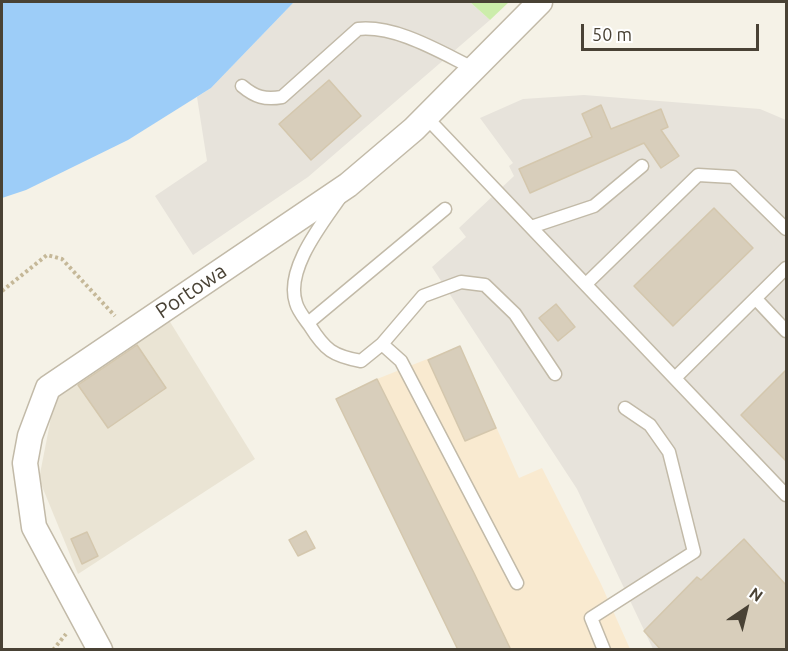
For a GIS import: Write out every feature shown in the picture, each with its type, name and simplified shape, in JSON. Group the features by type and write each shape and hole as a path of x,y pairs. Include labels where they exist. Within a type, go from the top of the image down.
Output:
{"street":[{"name":"Portowa","path":"100,650 34,527 25,463 30,436 48,388 348,185 426,117 540,2"}],"lane":[{"path":"242,86 253,95 267,99 282,98 358,28 372,27 433,49 473,68"},
{"path":"426,117 786,495"},
{"path":"531,227 594,206 642,166"},
{"path":"586,284 698,175 734,177 786,229"},
{"path":"348,185 305,251 293,287 296,304 321,343 338,357 361,361 382,344 423,296 461,282 485,285 515,314 555,374"},
{"path":"308,323 445,209"},
{"path":"675,378 786,268"},
{"path":"756,299 786,331"},
{"path":"382,344 401,361 517,583"},
{"path":"604,650 591,618 640,584 694,552 669,452 650,425 626,408"}],"path":[{"path":"2,291 47,255 55,255 62,259 93,291 129,333"}],"shaded area":[{"path":"294,2 470,2 490,20 308,177 193,255 155,196 207,161 197,97 211,88"},
{"path":"584,95 760,109 786,120 786,649 653,649 577,489 432,267 466,237 459,228 514,176 509,166 513,163 480,118 523,99"},
{"path":"167,317 255,459 78,574 39,479 56,392"},
{"path":"460,346 519,478 542,468 601,584 630,649 458,649 336,399 377,379"}],"green space":[{"path":"470,2 509,2 490,20"}],"water":[{"path":"2,2 294,2 211,88 128,140 26,190 2,198"}],"building":[{"path":"329,80 361,116 311,160 279,124"},
{"path":"601,105 611,129 661,109 668,127 661,130 679,156 661,168 644,143 530,193 519,169 592,137 582,114"},
{"path":"714,208 753,248 673,326 634,286"},
{"path":"556,304 575,327 558,341 539,318"},
{"path":"137,345 166,388 108,428 78,385"},
{"path":"460,346 496,428 465,441 428,360"},
{"path":"786,370 786,461 741,415"},
{"path":"377,379 511,650 458,650 336,399"},
{"path":"306,531 315,548 298,556 289,540"},
{"path":"87,532 98,556 82,564 71,539"},
{"path":"744,539 786,585 786,650 661,650 644,631 697,577 701,580"}]}
